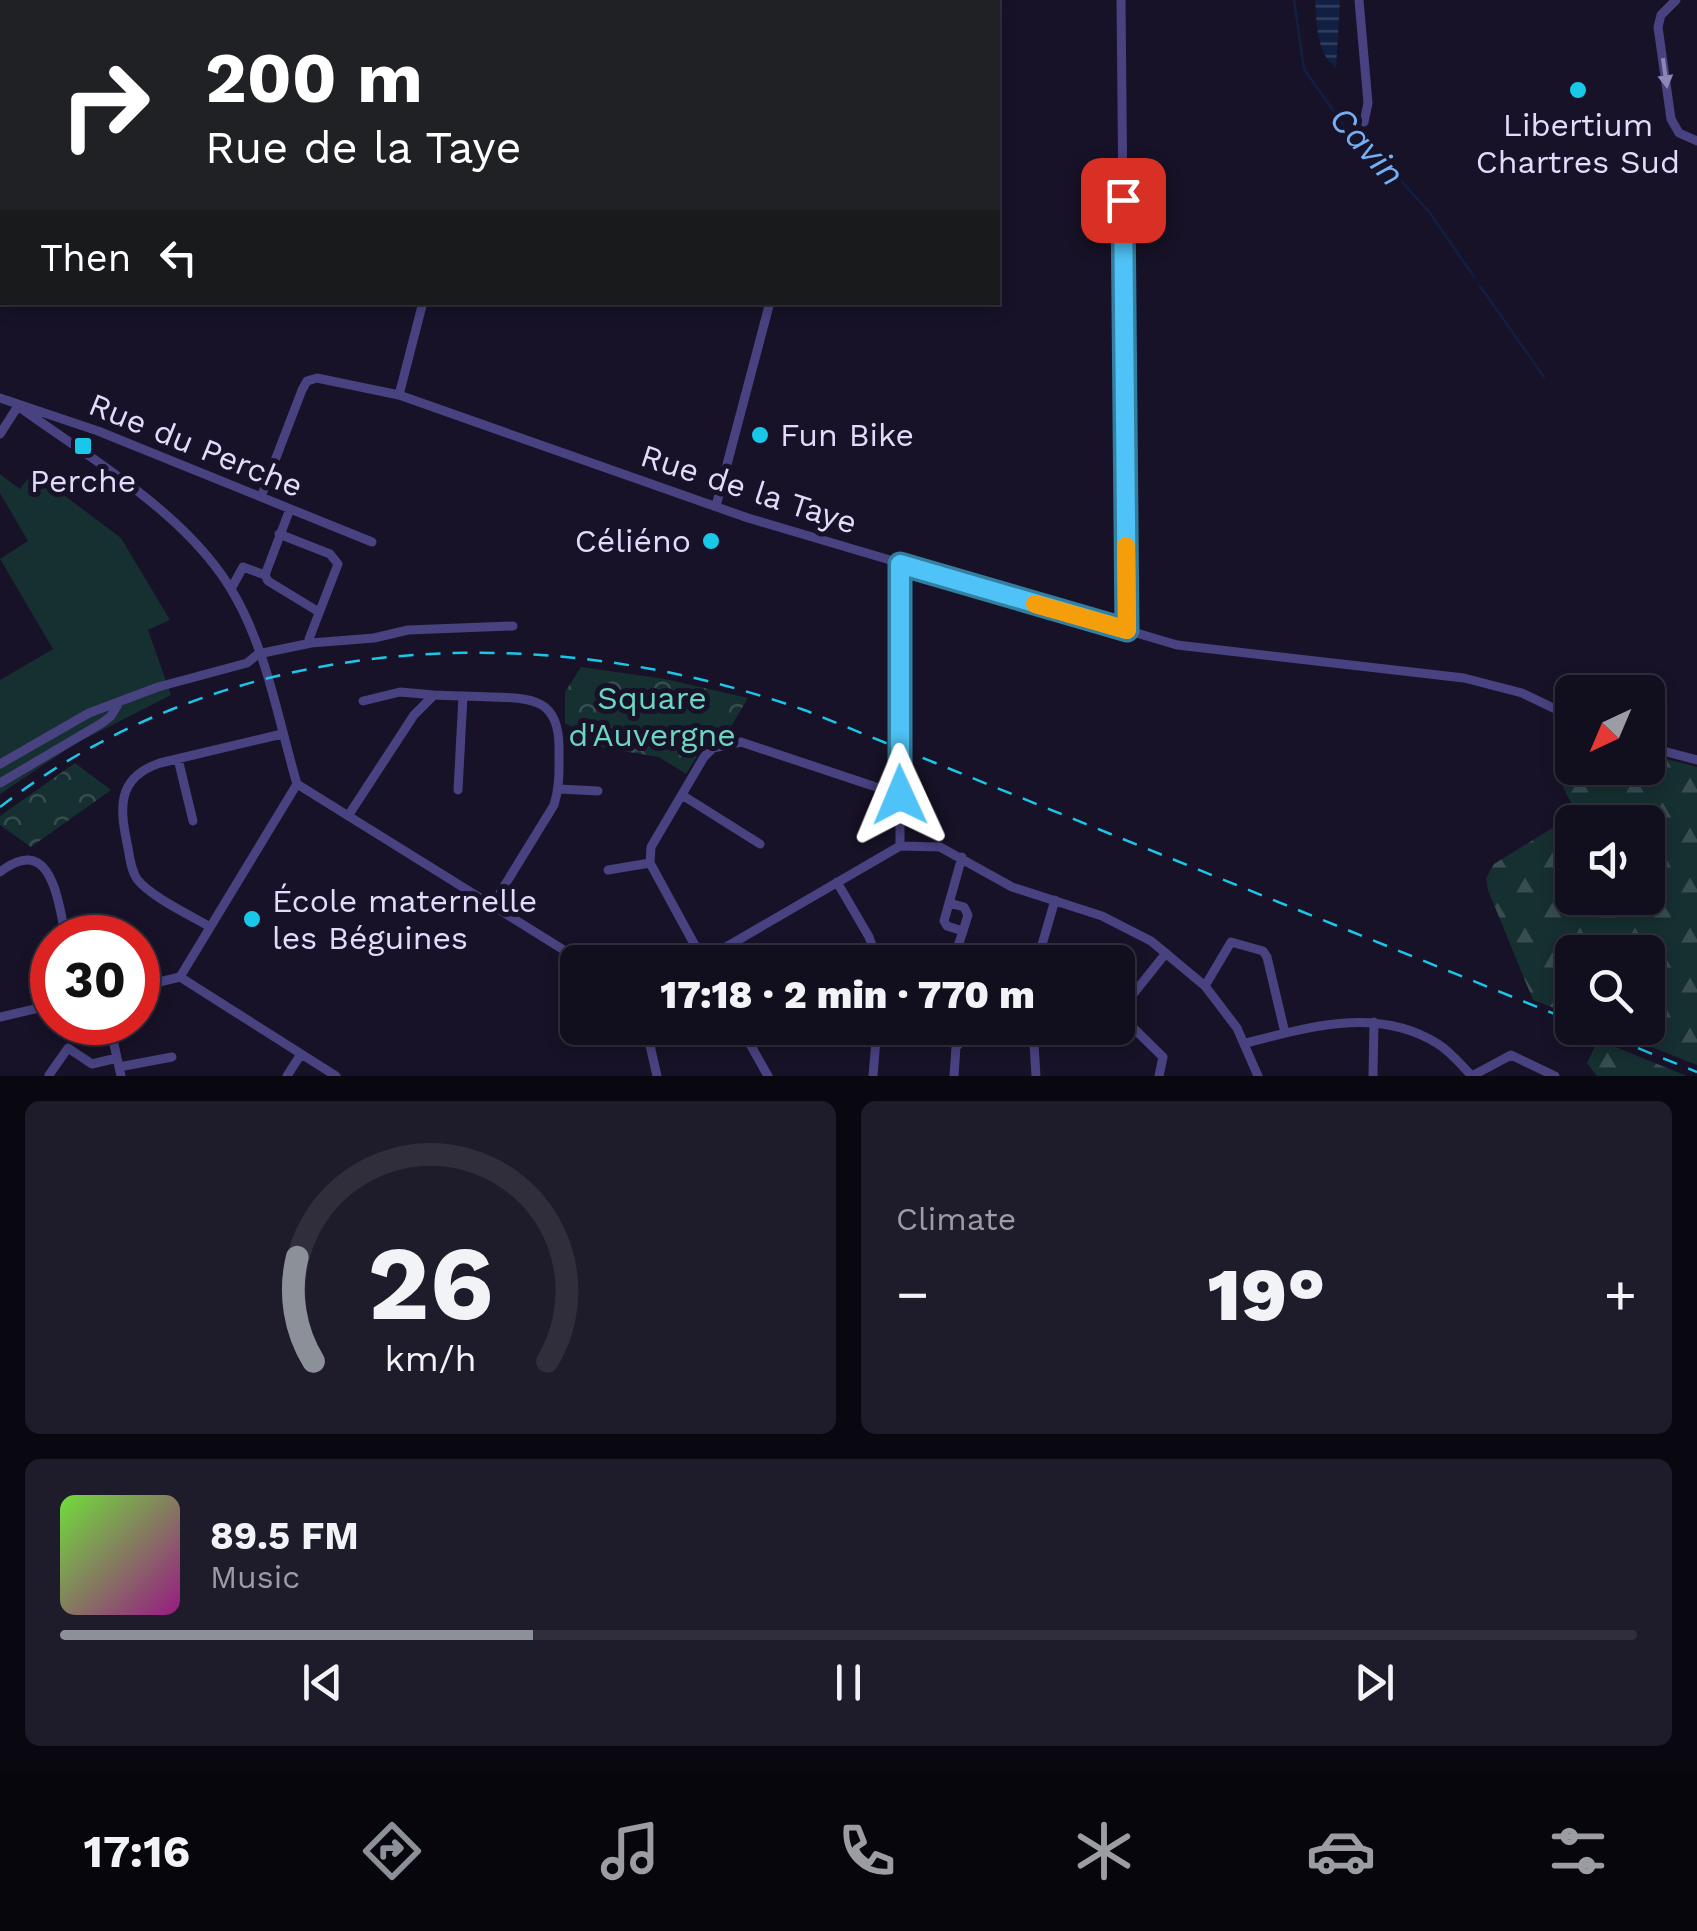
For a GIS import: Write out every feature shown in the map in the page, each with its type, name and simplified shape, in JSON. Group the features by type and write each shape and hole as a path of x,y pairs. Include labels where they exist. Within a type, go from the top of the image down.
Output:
{"street":[{"path":"1121,0 1127,630"},
{"path":"1360,0 1368,103 1364,122"},
{"path":"1676,0 1661,15 1658,27 1671,119 1679,133 1695,143"},
{"path":"398,395 422,305"},
{"path":"716,506 769,305"},
{"name":"Rue de la Taye","path":"261,497 307,381 318,378 398,395 716,506 1177,645 1464,678 1522,693 1555,709"},
{"name":"Rue du Perche","path":"0,398 98,430 372,542"},
{"path":"0,434 18,406 176,524 203,550 231,589 258,654 298,784 560,948"},
{"path":"290,509 265,574 268,581 319,612"},
{"path":"279,534 335,558 338,564 311,643"},
{"path":"900,564 900,846"},
{"path":"231,589 244,567 265,574"},
{"path":"0,764 57,730 120,700 247,663 258,654 408,630 514,626"},
{"path":"364,700 400,692 529,698 544,705 554,718 560,733 559,789 554,805 492,906"},
{"path":"348,816 414,715 434,695"},
{"path":"458,790 463,696"},
{"path":"0,783 102,723 120,700"},
{"path":"210,928 137,878 120,812 128,785 146,768 282,734"},
{"path":"693,945 650,863 652,847 713,748 740,742 900,795"},
{"path":"1665,752 1697,760"},
{"path":"178,759 192,821"},
{"path":"180,977 298,784"},
{"path":"559,789 598,790"},
{"path":"682,795 760,844"},
{"path":"731,945 900,846 940,847 1012,887 1125,927 1166,953 1205,986 1246,1043 1258,1076"},
{"path":"962,857 944,921 947,926 963,931"},
{"path":"0,872 23,860 37,862 53,882 61,915"},
{"path":"608,870 650,863"},
{"path":"838,882 873,945"},
{"path":"1042,945 1054,900"},
{"path":"949,904 964,907 968,914 959,945"},
{"path":"1205,986 1231,942 1262,951 1268,957 1285,1033"},
{"path":"1158,1076 1162,1057 1118,1014 1166,953"},
{"path":"160,981 180,977 336,1076"},
{"path":"0,1018 30,1010"},
{"path":"1246,1043 1343,1022 1374,1022 1412,1030 1442,1046 1472,1076 1512,1055 1555,1076"},
{"path":"1373,1076 1374,1022"},
{"path":"650,1045 657,1076"},
{"path":"751,1045 768,1076"},
{"path":"873,1076 876,1045"},
{"path":"954,1076 958,1045"},
{"path":"1034,1045 1036,1076"},
{"path":"49,1075 68,1048 92,1064 119,1067 172,1057"},
{"path":"287,1076 301,1054"}],"green space":[{"path":"33,472 121,538 170,620 148,630 171,695 75,744 0,794 0,680 53,649 0,559 28,541 0,493 0,474 20,489"},
{"name":"Square d'Auvergne","path":"581,667 665,679 748,698 729,730 715,727 686,774 659,757 604,748 565,723 565,692"},
{"path":"1665,759 1697,767 1697,1065 1646,1045 1665,1045 1665,935 1555,935 1555,1008 1533,1000 1488,890 1486,878 1494,864 1555,827 1555,915 1665,915 1665,805 1573,805 1563,785 1665,785"},
{"path":"75,763 111,790 31,847 0,825 0,816"},
{"path":"1596,1045 1610,1045 1687,1076 1597,1076 1587,1063"}],"water":[{"path":"1315,0 1340,0 1336,68 1321,46"}],"waterway":[{"name":"Cavin","path":"1294,0 1304,69 1349,133 1395,174 1430,213 1474,277"},
{"name":"Cavin","path":"1480,286 1544,377"}],"railway":[{"path":"0,807 90,748 186,704 286,674 390,657 495,653 601,661 705,681 807,711 1555,1014"},
{"path":"1630,1045 1697,1072"}],"slow traffic":[{"path":"1035,604 1127,630 1126,546"}],"place":[{"name":"Libertium Chartres Sud","path":"1578,90"},
{"name":"Fun Bike","path":"760,435"},
{"name":"Perche","path":"83,446"},
{"name":"Céliéno","path":"711,541"},
{"name":"École maternelle les Béguines","path":"252,919"}],"route":[{"path":"900,795 900,564 1127,630 1123,200"}]}
